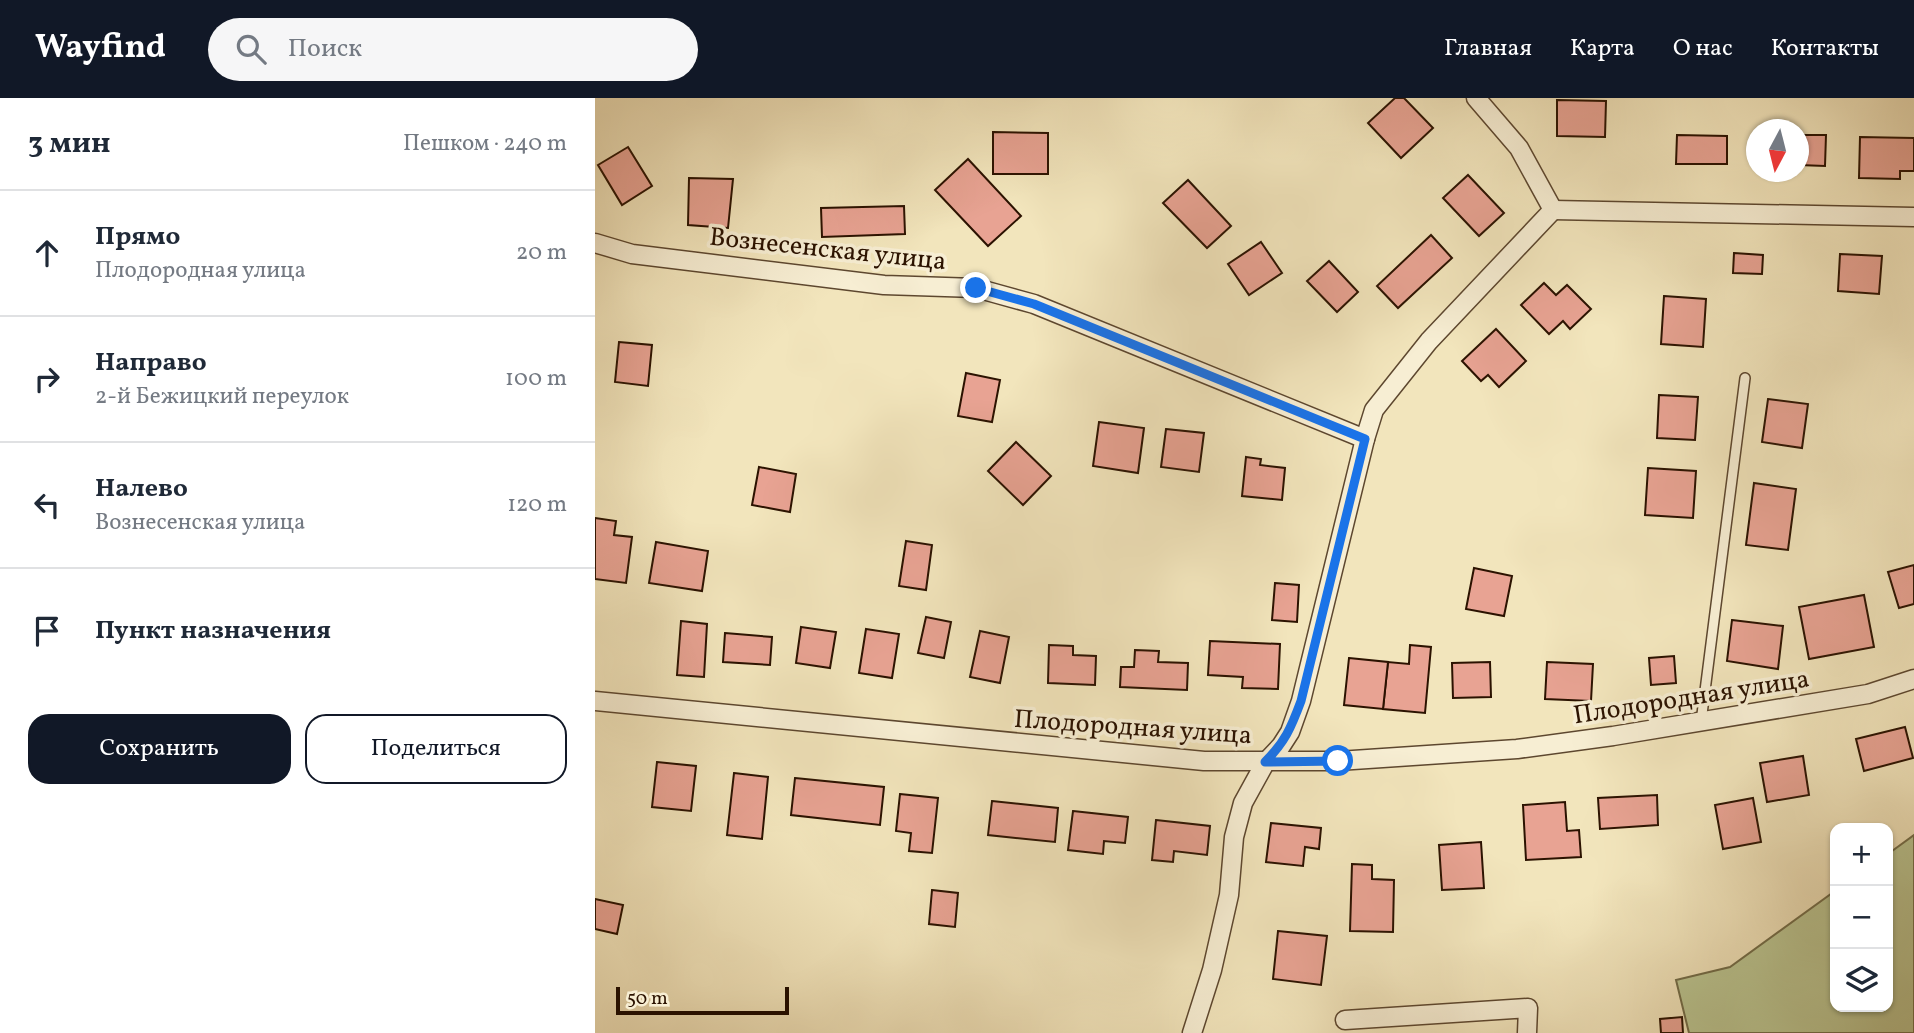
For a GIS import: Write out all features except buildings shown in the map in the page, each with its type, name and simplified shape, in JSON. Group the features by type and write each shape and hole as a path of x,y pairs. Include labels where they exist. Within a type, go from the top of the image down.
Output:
{"street":[{"path":"1476,98 1519,148 1553,210"},
{"path":"1192,1033 1212,970 1229,894 1234,837 1243,803 1265,762 1290,732 1301,701 1374,410 1429,341 1553,210 1914,217"},
{"name":"Вознесенская улица","path":"595,243 632,254 884,285 976,288 1034,304 1365,439"},
{"name":"Плодородная улица","path":"595,701 1108,753 1204,761 1265,762 1405,758 1517,748 1701,722 1868,694 1914,679"},
{"path":"1345,1020 1528,1008 1527,1033"}],"lane":[{"path":"1701,722 1745,378"}],"green space":[{"path":"1914,835 1914,1033 1689,1033 1676,980 1730,967 1830,895 1830,1012 1893,1012 1893,850"}],"route":[{"path":"976,288 1034,304 1365,439 1301,701 1290,732 1265,762 1338,761"}]}
